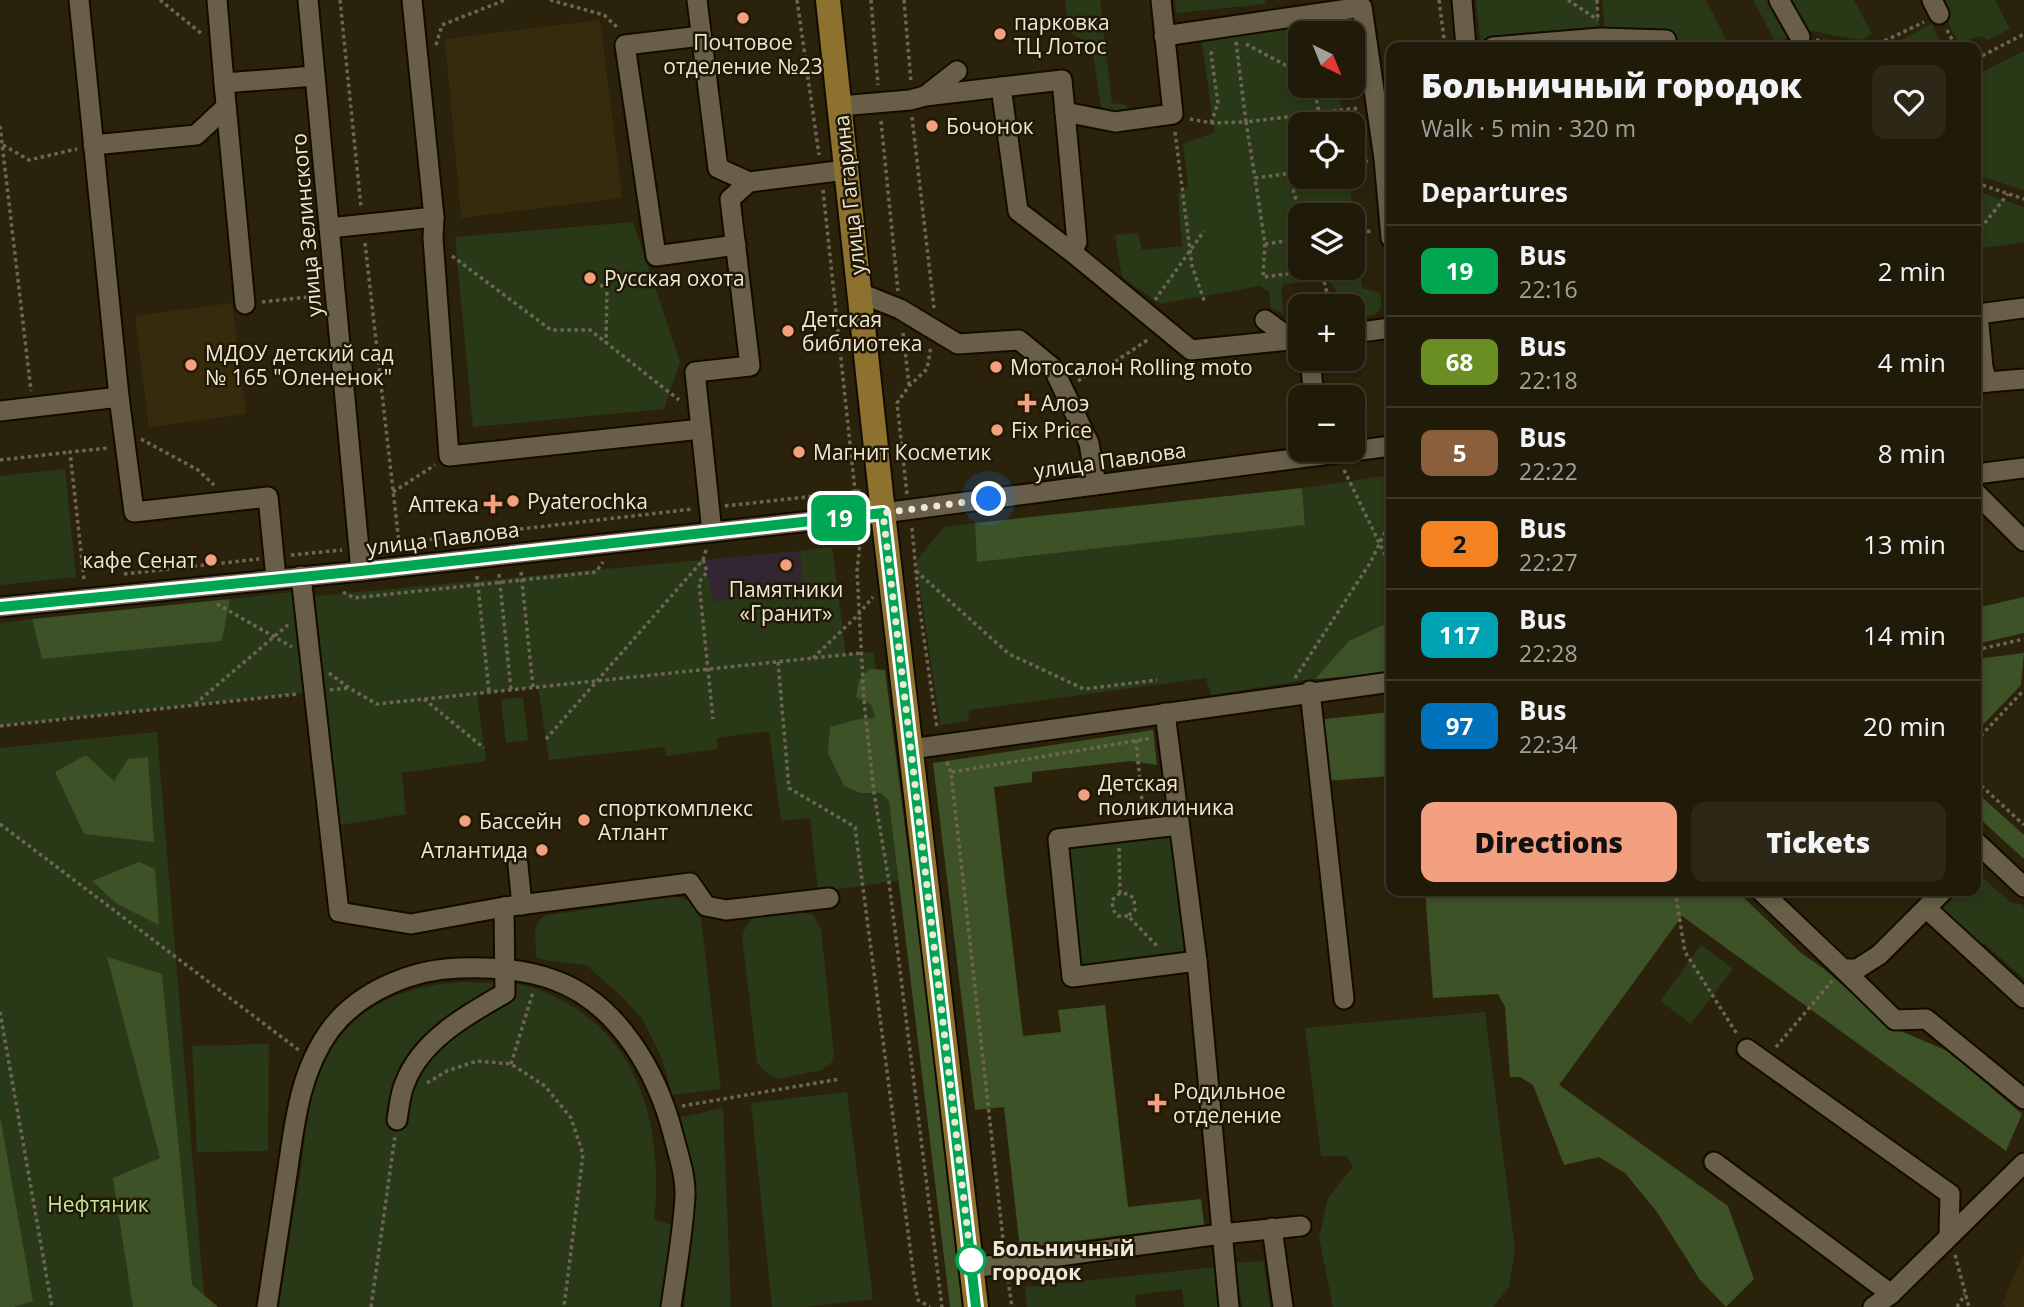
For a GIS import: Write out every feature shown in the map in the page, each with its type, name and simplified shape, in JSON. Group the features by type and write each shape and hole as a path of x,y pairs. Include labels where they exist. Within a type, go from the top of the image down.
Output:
{"main road":[{"name":"улица Гагарина","path":"828,0 883,513 976,1307"}],"street":[{"path":"79,0 119,397 134,512 268,497 276,578"},
{"path":"217,0 245,304"},
{"name":"улица Зелинского","path":"308,0 361,571"},
{"path":"412,0 433,217 449,456 696,429"},
{"path":"697,0 718,168 730,199 750,366 695,372 696,429 712,531"},
{"path":"1065,112 1115,122 1176,115 1161,0"},
{"path":"1462,0 1466,42"},
{"path":"1779,0 1800,37"},
{"path":"1164,36 1228,35 1362,8 1386,153"},
{"path":"701,36 625,45 648,257 736,245"},
{"path":"1552,42 1600,38 1667,42"},
{"path":"917,98 957,71"},
{"path":"224,83 315,76"},
{"path":"840,106 1062,80 1077,242 1072,252"},
{"path":"1001,87 1017,211 1072,252 1191,351 1288,340"},
{"path":"93,145 196,135 226,107"},
{"path":"718,168 749,182 846,170"},
{"path":"730,199 749,182"},
{"path":"329,228 433,217"},
{"path":"860,293 900,309 958,344 1019,340 1053,368 1090,443 1096,485"},
{"path":"1981,314 2024,308"},
{"path":"1265,320 1288,334"},
{"path":"1365,331 1386,329"},
{"path":"1981,340 1981,383 2024,379"},
{"path":"0,411 119,397"},
{"name":"улица Павлова","path":"1365,448 1386,446"},
{"name":"улица Павлова","path":"0,607 361,571 883,513 910,515 1288,457"},
{"path":"1981,473 2024,468"},
{"path":"1981,498 2024,541"},
{"path":"301,576 339,912 411,924 513,906 691,883 706,906 726,909 829,898"},
{"path":"911,749 1310,691 1386,683"},
{"path":"1310,691 1344,999"},
{"path":"1165,713 1197,961 1229,1307"},
{"path":"1179,825 1058,839 1072,977 1197,961"},
{"path":"1981,852 2024,887"},
{"path":"397,1120 405,1082 422,1053 467,1015 505,993 505,969 517,865"},
{"path":"1766,896 1895,1020 1926,1019 2024,1099"},
{"path":"1843,969 1857,969 1878,955 1938,896"},
{"path":"1926,908 2024,998"},
{"path":"267,1307 296,1111 313,1060 331,1029 374,993 400,980 446,968 505,969 538,975 574,989 609,1016 642,1059 666,1109 685,1195 671,1307"},
{"path":"1747,1049 1950,1194 1949,1234"},
{"path":"1714,1162 1891,1294"},
{"path":"1873,1307 1891,1294 2024,1163"},
{"path":"972,1268 1006,1261 1301,1226"},
{"path":"1272,1228 1283,1307"}],"path":[{"path":"160,0 210,40"},
{"path":"340,0 399,543"},
{"path":"434,52 442,25 505,0"},
{"path":"797,0 821,173 857,516 867,543"},
{"path":"904,0 911,76 917,98 934,331 927,369 897,402 915,569 940,744 951,772 1012,1307"},
{"path":"1439,0 1444,42"},
{"path":"1568,0 1598,20"},
{"path":"873,2 879,103 909,386"},
{"path":"1879,42 1936,7"},
{"path":"1981,56 2024,34"},
{"path":"1228,35 1252,45 1288,66"},
{"path":"1228,35 1246,122 1265,244 1264,277 1288,273"},
{"path":"1211,123 1218,103 1211,54 1228,35"},
{"path":"1800,37 1828,42"},
{"path":"1326,112 1376,105"},
{"path":"1205,303 1189,250 1176,115 1211,123 1288,117"},
{"path":"0,126 31,392"},
{"path":"1,144 29,160 93,145"},
{"path":"1255,178 1288,173"},
{"path":"1981,185 2024,199"},
{"path":"1981,228 2008,194"},
{"path":"1145,313 1204,230"},
{"path":"433,237 462,265 520,304 551,330 590,330 681,402 696,429"},
{"path":"1265,244 1288,241"},
{"path":"600,286 607,285 606,343"},
{"path":"245,304 319,296"},
{"path":"1091,372 1116,361 1164,328"},
{"path":"134,436 198,470 221,492"},
{"path":"0,460 111,447"},
{"path":"70,452 84,579"},
{"path":"393,492 449,456"},
{"path":"1340,462 1386,557"},
{"path":"111,576 881,488"},
{"path":"546,739 703,560 712,531"},
{"path":"1284,695 1380,545 1386,531"},
{"path":"520,552 533,687"},
{"path":"497,555 511,690"},
{"path":"475,557 489,692"},
{"path":"703,560 707,572 699,582 713,719"},
{"path":"915,569 1009,654 1084,689 1157,680"},
{"path":"813,658 856,617 876,593"},
{"path":"212,601 310,657 349,688 377,704 861,653"},
{"path":"194,705 304,610"},
{"path":"860,627 864,701 874,793 889,882 942,1307"},
{"path":"1981,649 2024,639"},
{"path":"778,662 789,788 855,827 915,1285 918,1300 930,1307"},
{"path":"0,726 349,688"},
{"path":"1981,736 2024,690"},
{"path":"424,699 484,748"},
{"path":"951,772 1168,735"},
{"path":"1136,740 1143,812"},
{"path":"1981,786 2024,825"},
{"path":"0,824 313,1060"},
{"path":"1118,832 1120,893"},
{"path":"1120,893 1129,894 1134,899 1135,910 1128,916 1118,916 1112,910 1112,900 1120,893"},
{"path":"1676,896 1685,952 1747,1049"},
{"path":"1128,916 1175,964"},
{"path":"1764,1061 1843,969"},
{"path":"512,1064 538,975"},
{"path":"0,1012 52,1307"},
{"path":"425,1085 459,1065 477,1061 512,1064 545,1086 571,1118 583,1154 564,1307"},
{"path":"666,1109 841,1079"},
{"path":"371,1307 397,1120"},
{"path":"1949,1234 1969,1307"},
{"path":"1957,1307 1965,1294"}],"shaded area":[{"path":"600,20 622,198 461,218 445,39"},
{"name":"МДОУ детский сад № 165 \"Олененок\"","path":"232,303 246,414 149,427 135,316"},
{"path":"800,551 804,590 713,601 703,560"},
{"path":"2024,1252 2024,1307 2007,1307 2002,1305"}],"green space":[{"path":"1065,0 1100,0 1112,103 1127,105 1128,113 1112,117 1101,107 1092,47 1069,31"},
{"path":"1175,0 1265,0 1265,4 1176,13"},
{"path":"1476,0 1597,0 1601,42 1480,42"},
{"path":"1602,0 1706,0 1727,42 1651,42 1605,32"},
{"path":"1753,0 1774,0 1793,34 1775,42"},
{"path":"1789,0 1854,0 1872,34 1861,40 1805,30"},
{"path":"1936,0 1995,0 2010,29 1989,40 1981,36 1958,42"},
{"path":"1932,23 1939,39 1933,42 1898,42"},
{"path":"1288,27 1288,98 1340,98 1342,112 1288,112 1288,189 1350,189 1352,203 1288,203 1288,280 1329,280 1284,284 1281,292 1284,314 1271,308 1269,292 1260,286 1160,304 1122,277 1115,235 1138,233 1142,250 1182,246 1178,194 1188,186 1183,144 1215,132 1201,38"},
{"path":"2024,51 2024,190 1981,177 1981,72"},
{"path":"1981,193 2024,207 2024,242 1981,248"},
{"path":"633,222 680,362 664,409 473,427 455,237"},
{"path":"1329,280 1361,280 1362,288 1381,293 1381,308 1374,315 1365,317 1365,294 1338,294"},
{"path":"65,469 76,577 0,585 0,476"},
{"path":"1386,476 1386,623 1349,641 1315,679 1211,695 1206,678 969,710 968,721 940,725 916,561 944,527 975,523 978,562 1305,524 1302,488"},
{"path":"1302,488 1305,525 977,562 975,523"},
{"path":"832,547 846,654 874,652 901,880 818,892 810,818 781,821 769,731 717,738 717,749 666,756 664,747 549,760 538,687 477,694 486,761 402,773 406,814 340,825 315,596 703,560 714,601 803,590 800,551"},
{"path":"302,591 314,692 0,726 0,623 32,619 42,659 222,641 230,599"},
{"path":"2024,597 2024,633 1981,643 1981,607"},
{"path":"230,599 222,641 42,659 32,619"},
{"path":"1386,623 1386,673 1315,679 1349,641"},
{"path":"2024,653 2021,685 1981,727 1981,658"},
{"path":"869,669 885,670 966,1307 950,1307 889,801 881,793 860,793 844,786 828,753 830,727 859,719 875,718 871,704 856,697 859,680"},
{"path":"523,697 528,740 506,743 501,700"},
{"path":"1386,713 1386,776 1325,781 1325,719"},
{"path":"1153,730 1157,765 1131,761 1032,772 1032,782 994,787 1023,1036 1061,1032 1058,1010 1105,1005 1128,1207 1201,1199 1204,1225 1020,1248 1004,1107 975,1110 933,763"},
{"name":"Нефтяник","path":"157,732 205,1307 0,1307 0,748"},
{"path":"86,755 114,781 128,759 148,757 154,842 84,834 55,772"},
{"path":"1981,796 2024,835 2024,859 1981,820"},
{"path":"1172,836 1184,952 1079,966 1066,848"},
{"path":"139,862 155,869 159,925 117,904 92,881"},
{"path":"1981,876 2011,903 2020,904 2024,908 2024,979 1985,944 1974,946 1937,912 1953,896 1981,896"},
{"path":"674,896 690,901 701,919 721,1089 672,1095 662,1059 642,1018 586,965 536,957 535,928 543,916"},
{"path":"1425,896 1742,896 1801,953 1824,969 1891,1027 1950,1052 2022,1114 2006,1151 1682,916 1559,1085 1728,1206 1754,1279 1726,1307 1700,1280 1657,1212 1625,1173 1599,1157 1564,1165 1533,1085 1520,1077 1510,1077 1505,1007 1498,994 1433,998"},
{"path":"802,912 813,915 821,929 834,1054 832,1062 822,1070 778,1079 769,1075 757,1063 742,937 746,926 754,917"},
{"path":"1701,945 1733,969 1691,1024 1660,1001"},
{"path":"107,957 162,974 192,1285 218,1307 133,1307 113,1178 160,1158"},
{"path":"463,982 521,985 538,989 592,1020 614,1042 643,1096 651,1126 656,1189 654,1220 675,1225 666,1307 279,1307 308,1113 325,1059 350,1025 383,1002 421,988"},
{"path":"1485,1012 1515,1249 1509,1287 1493,1307 1333,1307 1319,1238 1328,1198 1353,1167 1347,1156 1321,1156 1305,1028"},
{"path":"269,1044 268,1151 197,1152 192,1046"},
{"path":"847,1092 873,1299 807,1307 772,1307 751,1103"},
{"path":"723,1108 731,1307 684,1307 689,1260 691,1187 678,1118"},
{"path":"0,1116 33,1301 14,1307 0,1307"},
{"path":"1263,1261 1270,1307 1242,1307 1235,1263"},
{"path":"1216,1267 1221,1307 1184,1307 1182,1289 1135,1295 1136,1307 1027,1307 1025,1287"}],"bus line":[{"name":"19","path":"0,607 361,571 883,513 976,1307"}],"place":[{"name":"Почтовое отделение №23","path":"743,18"},
{"name":"парковка ТЦ Лотос","path":"1000,34"},
{"name":"Бочонок","path":"932,126"},
{"name":"Русская охота","path":"590,278"},
{"name":"Детская библиотека","path":"788,331"},
{"name":"МДОУ детский сад № 165 \"Олененок\"","path":"191,365"},
{"name":"Мотосалон Rolling moto","path":"996,367"},
{"name":"Алоэ","path":"1027,403"},
{"name":"Fix Price","path":"997,430"},
{"name":"Магнит Косметик","path":"799,452"},
{"name":"Pyaterochka","path":"513,501"},
{"name":"Аптека","path":"493,504"},
{"name":"кафе Сенат","path":"211,560"},
{"name":"Памятники «Гранит»","path":"786,565"},
{"name":"Детская поликлиника","path":"1084,795"},
{"name":"спорткомплекс Атлант","path":"584,820"},
{"name":"Бассейн","path":"465,821"},
{"name":"Атлантида","path":"542,850"},
{"name":"Родильное отделение","path":"1157,1103"},
{"name":"Больничный городок","path":"971,1260"}],"route":[{"path":"971,1260 883,513 989,499"}]}
